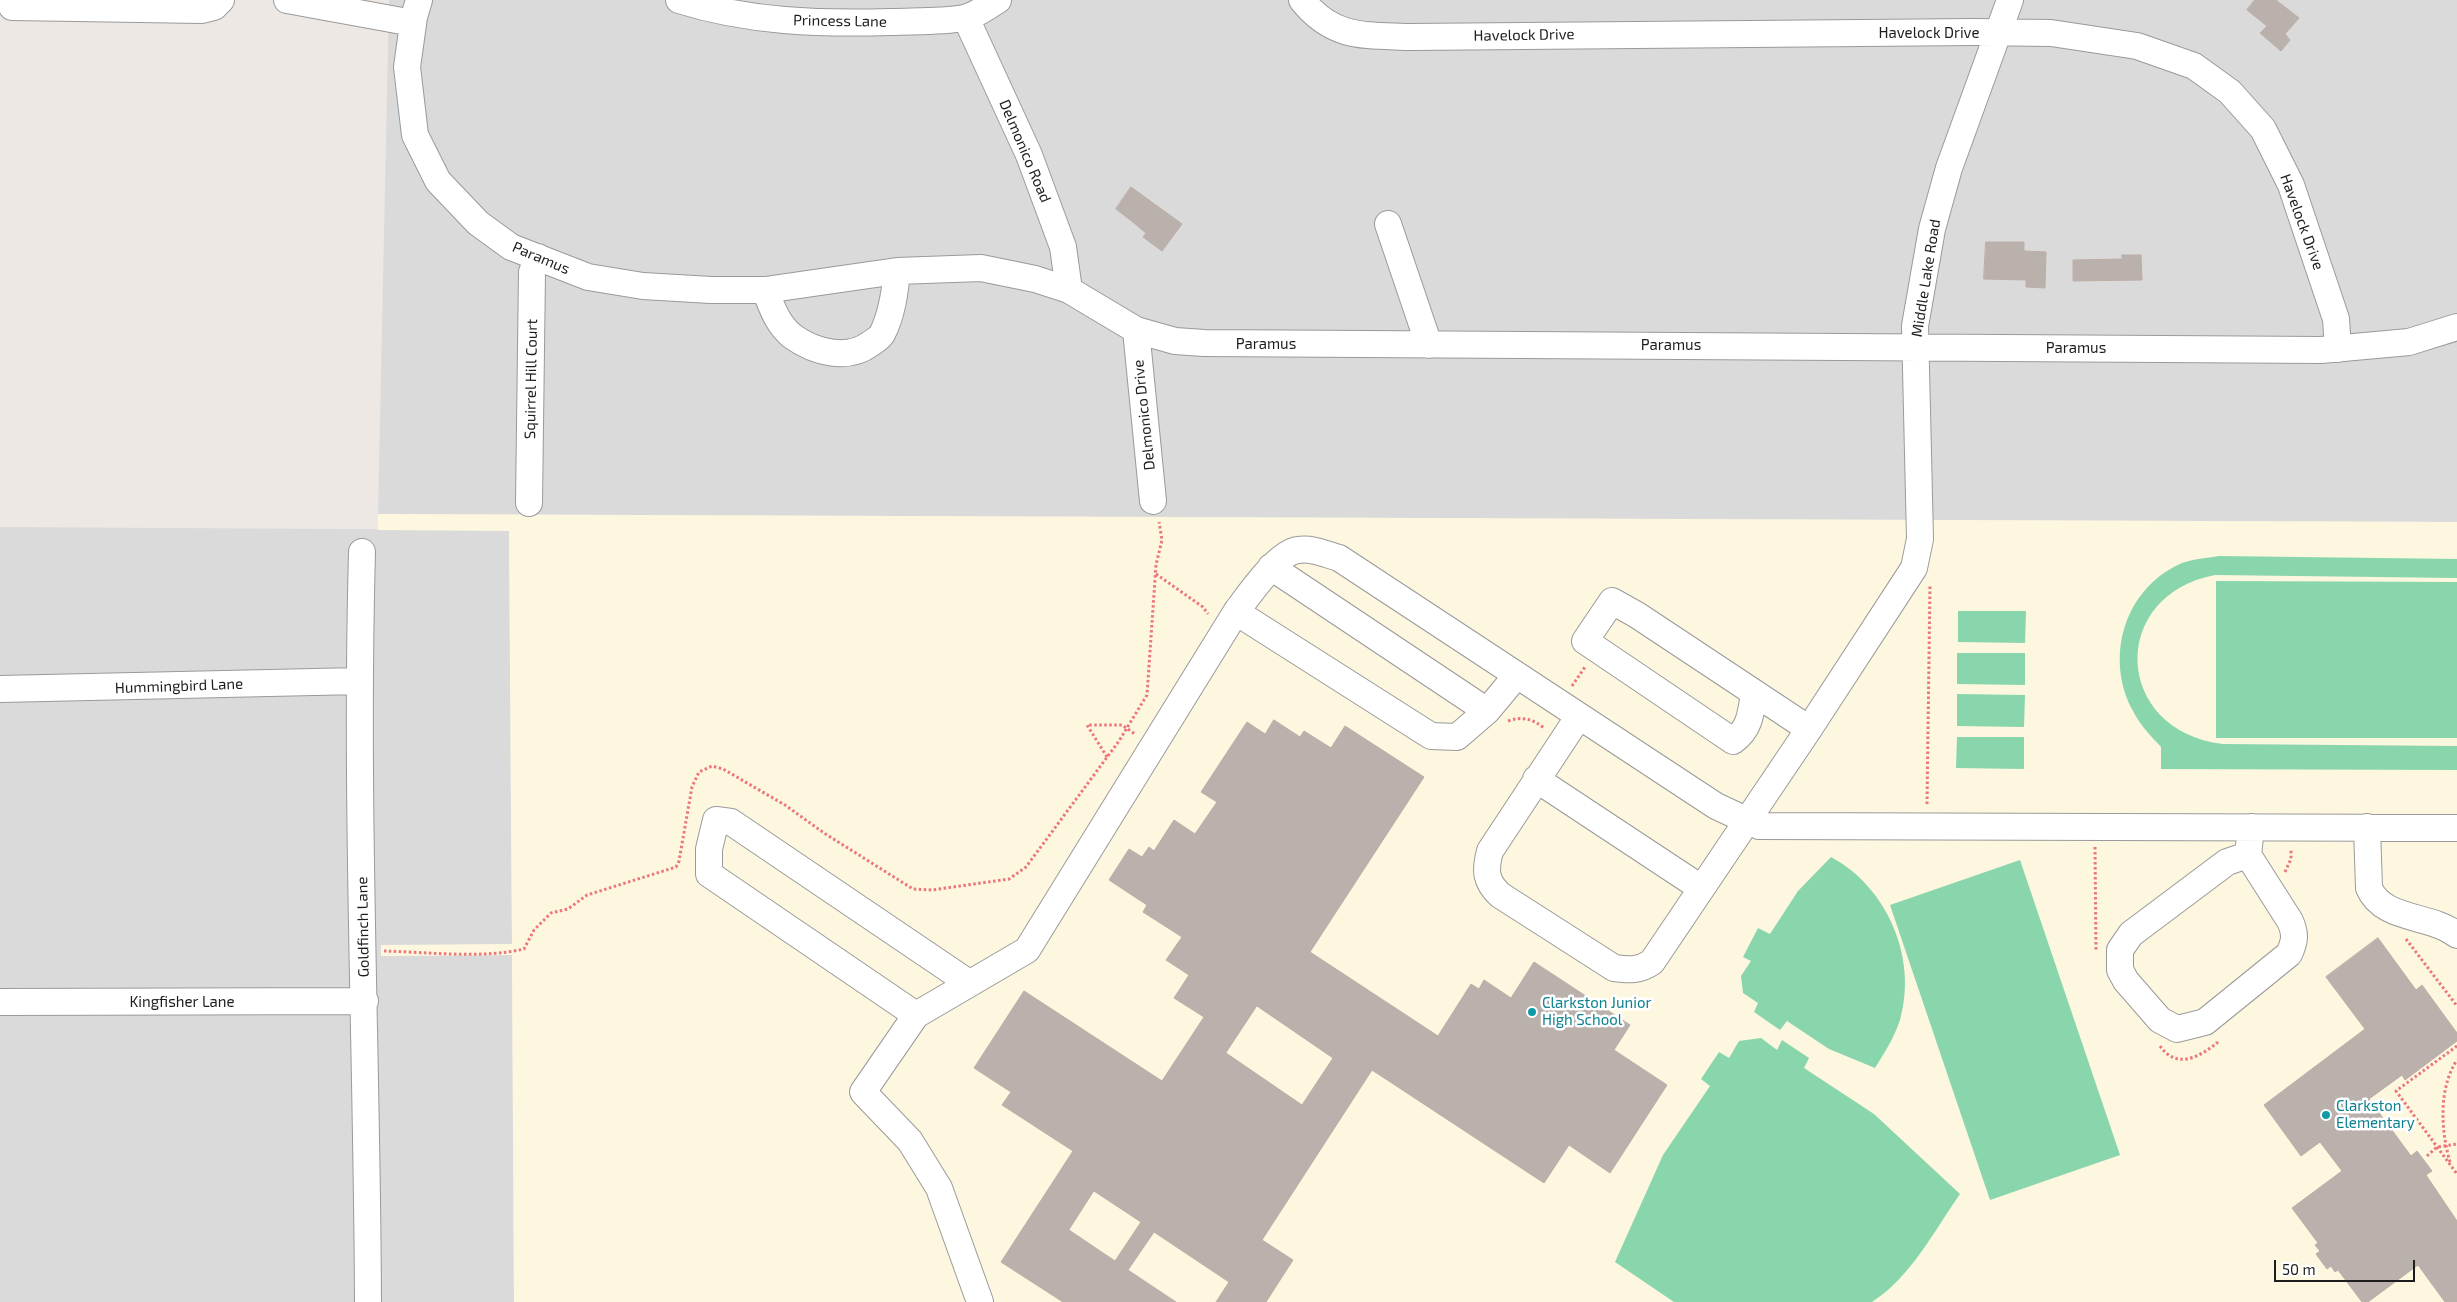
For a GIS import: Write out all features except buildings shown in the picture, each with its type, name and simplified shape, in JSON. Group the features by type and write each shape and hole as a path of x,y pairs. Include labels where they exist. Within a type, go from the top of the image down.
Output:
{"street":[{"path":"13,0 12,7 202,10 214,7 221,0"},
{"path":"288,0 416,12"},
{"name":"Princess Lane","path":"679,0 710,10 755,18 849,23 966,18 998,0"},
{"name":"Havelock Drive","path":"1302,0 1312,12 1332,27 1365,35 1410,37 2000,32 2051,33 2138,46 2194,66 2230,92 2263,129 2291,185 2336,319 2338,349"},
{"name":"Middle Lake Road","path":"1922,575 1915,326 1932,229 1949,168 2000,32 2010,0"},
{"name":"Paramus","path":"416,12 407,67 414,135 438,181 478,223 511,247 588,277 643,286 766,290 897,271 981,268 1035,279 1069,290 1136,330 1175,341 1204,343 2338,349 2409,342 2457,327"},
{"name":"Delmonico Road","path":"966,18 1030,155 1063,248 1069,290"},
{"path":"1388,224 1429,345"},
{"name":"Squirrel Hill Court","path":"529,503 532,272 538,257"},
{"path":"766,290 777,319 792,335 813,348 838,354 862,350 881,335 894,298 897,271"},
{"name":"Delmonico Drive","path":"1136,330 1153,501"},
{"path":"980,1302 939,1188 910,1141 863,1092 916,1015 1027,950 1236,612 1271,567 1296,550 1315,550 1339,558 1716,806 1746,822 1759,826 2457,828"},
{"name":"Goldfinch Lane","path":"362,552 358,681 365,1001 368,1302"},
{"path":"1271,567 1487,711"},
{"path":"1578,716 1490,851 1486,868 1489,885 1500,895 1614,968 1630,970 1642,968 1652,962 1809,729 1922,575"},
{"path":"1754,693 1750,722 1742,734 1733,741 1585,641 1612,601 1754,693 1809,729"},
{"path":"1236,612 1430,736 1457,737 1487,711 1517,675"},
{"name":"Hummingbird Lane","path":"0,689 358,681"},
{"path":"1536,780 1702,888"},
{"path":"916,1015 709,874 709,849 716,820 730,822 969,983"},
{"path":"2248,855 2227,862 2131,934 2120,950 2120,970 2126,981 2160,1020 2177,1029 2205,1022 2289,954 2295,941 2295,931 2290,921 2248,855 2250,827"},
{"path":"2367,827 2369,888 2380,905 2424,920 2457,935"},
{"name":"Kingfisher Lane","path":"0,1002 365,1001"}],"path":[{"path":"364,950 457,953 524,950 534,930 546,916 568,909 587,895 676,867 679,861 692,787 698,772 712,766 723,769 785,805 824,833 913,889 932,890 1009,880 1026,867 1108,757 1147,696 1150,682 1152,612 1156,565 1162,540 1153,501"},
{"path":"1922,575 1928,826"},
{"path":"1108,757 1086,725 1122,725 1153,747"},
{"path":"2095,842 2096,955"},
{"path":"2284,874 2291,859 2290,842"},
{"path":"2158,1045 2173,1058 2187,1059 2201,1056 2217,1043 2217,1032"},
{"path":"2457,1046 2396,1091 2457,1174"},
{"path":"2450,1165 2445,1146 2444,1096 2457,1060"},
{"path":"2427,1156 2437,1147 2457,1144"}],"shaded area":[{"path":"389,0 2457,0 2457,522 378,514"},
{"path":"378,514 2457,522 2457,1302 514,1302 512,955 381,956 381,945 512,944 509,531 378,530"},
{"path":"0,527 509,530 512,944 381,946 381,956 512,955 514,1302 0,1302"}],"green space":[{"path":"2219,556 2457,559 2457,578 2215,575 2180,587 2156,608 2142,634 2138,662 2144,690 2160,715 2187,734 2223,744 2457,746 2457,770 2161,769 2161,747 2139,721 2124,690 2120,669 2120,647 2125,626 2133,607 2146,589 2162,574 2182,563"},
{"path":"2216,581 2457,582 2457,738 2216,738"},
{"path":"1958,611 2026,611 2025,643 1958,642"},
{"path":"1957,653 2025,653 2025,685 1957,684"},
{"path":"1957,694 2025,695 2024,727 1957,726"},
{"path":"1957,737 2024,737 2024,769 1956,768"},
{"path":"1831,857 1851,870 1868,886 1882,905 1893,926 1901,949 1905,973 1900,1020 1886,1051 1875,1068 1829,1049 1787,1021 1780,1030 1754,1012 1758,1003 1743,993 1741,976 1751,961 1743,957 1758,928 1770,934 1798,891"},
{"path":"2020,860 2120,1155 1990,1200 1890,905"},
{"path":"1761,1038 1777,1050 1782,1040 1809,1058 1804,1068 1874,1114 1960,1194 1910,1267 1886,1292 1872,1302 1674,1302 1615,1262 1663,1155 1710,1086 1701,1079 1719,1052 1729,1058 1739,1041"}],"place":[{"name":"Clarkston Junior High School","path":"1532,1012"},
{"name":"Clarkston Elementary","path":"2326,1115"}]}
